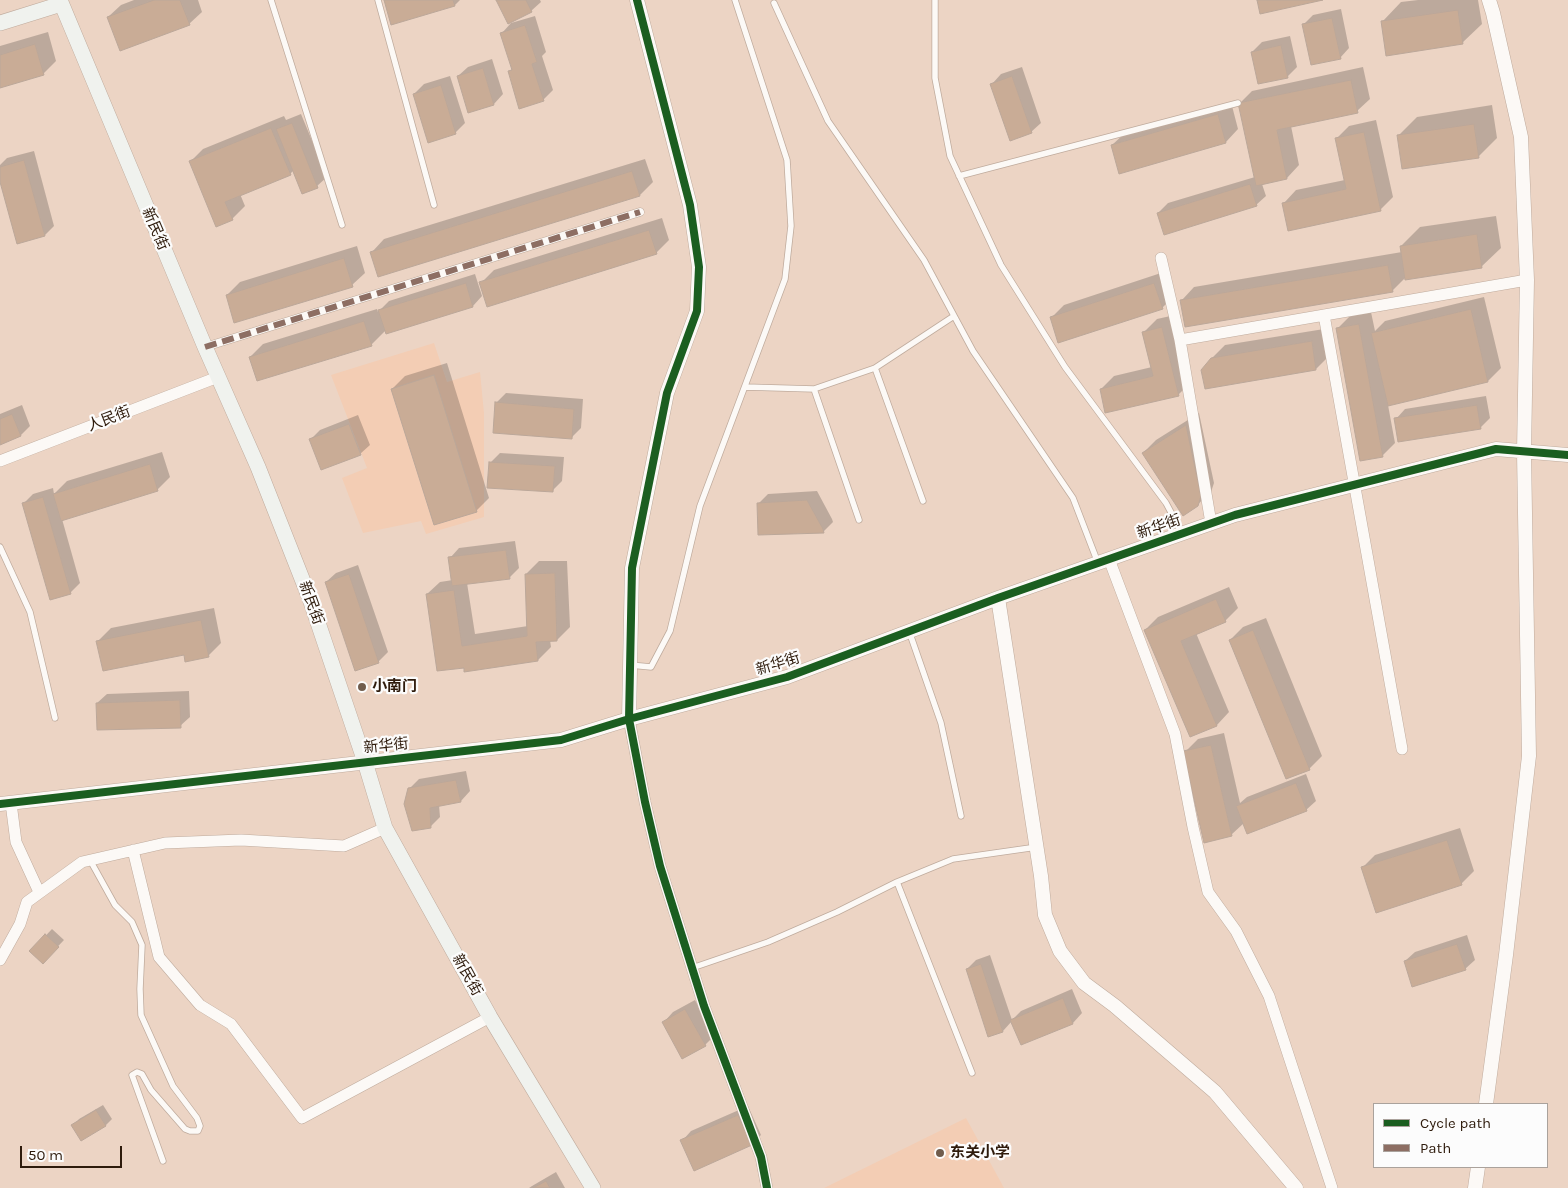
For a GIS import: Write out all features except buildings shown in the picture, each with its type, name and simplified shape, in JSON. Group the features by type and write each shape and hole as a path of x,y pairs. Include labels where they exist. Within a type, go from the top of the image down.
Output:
{"main road":[{"path":"0,23 64,1"},
{"name":"新民街","path":"64,1 205,347 258,467 310,599 366,762 385,828 490,1018 593,1188"}],"street":[{"path":"636,0 690,205 699,267 697,311 667,393 632,568 629,719 660,866 704,1006 761,1156 767,1188"},
{"path":"1486,1103 1506,955 1529,756 1524,452 1527,280 1521,137 1489,0"},
{"path":"205,347 640,212"},
{"path":"1161,258 1180,340 1211,523"},
{"path":"1180,340 1527,280"},
{"path":"1324,315 1402,749"},
{"name":"人民街","path":"0,461 218,377"},
{"name":"新华街","path":"6,803 561,740 629,719 787,677 998,598 1234,515 1496,449 1568,455"},
{"path":"1104,561 1175,734 1208,892 1236,931 1270,996 1332,1188"},
{"path":"998,598 1045,915 1060,951 1084,982 1115,1006 1215,1092 1296,1188"},
{"path":"6,803 16,842 39,892"},
{"path":"0,960 20,924 27,902 82,862 165,843 241,840 344,846 385,828"},
{"path":"134,850 159,957 200,1005 231,1024 302,1118 490,1018"},
{"path":"1475,1188 1478,1168"}],"lane":[{"path":"271,0 342,225"},
{"path":"378,0 434,205"},
{"path":"630,665 652,667 670,631 700,506 786,279 791,226 787,160 735,0"},
{"path":"935,0 935,78 950,156 959,176 1001,265 1065,367 1166,503 1182,533"},
{"path":"774,3 828,121 924,260 973,352 1073,498 1104,561"},
{"path":"959,176 1238,103"},
{"path":"745,387 814,389 875,368 954,316"},
{"path":"875,368 923,501"},
{"path":"814,389 859,520"},
{"path":"0,547 30,612 55,718"},
{"path":"910,631 941,723 961,816"},
{"path":"692,968 768,942 897,882 953,859 1036,846"},
{"path":"90,860 115,905 132,922 142,945 141,1015 173,1086 197,1118 200,1126 198,1131 190,1132 184,1129 151,1090 142,1074 137,1072 132,1075 163,1161"},
{"path":"897,882 972,1073"}],"shaded area":[{"path":"434,343 447,382 480,372 484,413 484,517 426,534 421,521 363,533 342,478 367,468 331,375"},
{"name":"东关小学","path":"966,1118 1004,1188 824,1188"}],"marked path":[{"path":"205,347 640,212"}],"cycle path":[{"path":"637,0 690,205 699,267 697,311 667,393 632,568 629,719 660,866 704,1006 761,1157 767,1188"},
{"path":"0,804 561,740 629,719 787,677 998,598 1235,515 1496,449 1568,455"}],"place":[{"name":"小南门","path":"362,687"},
{"name":"东关小学","path":"940,1153"}]}
